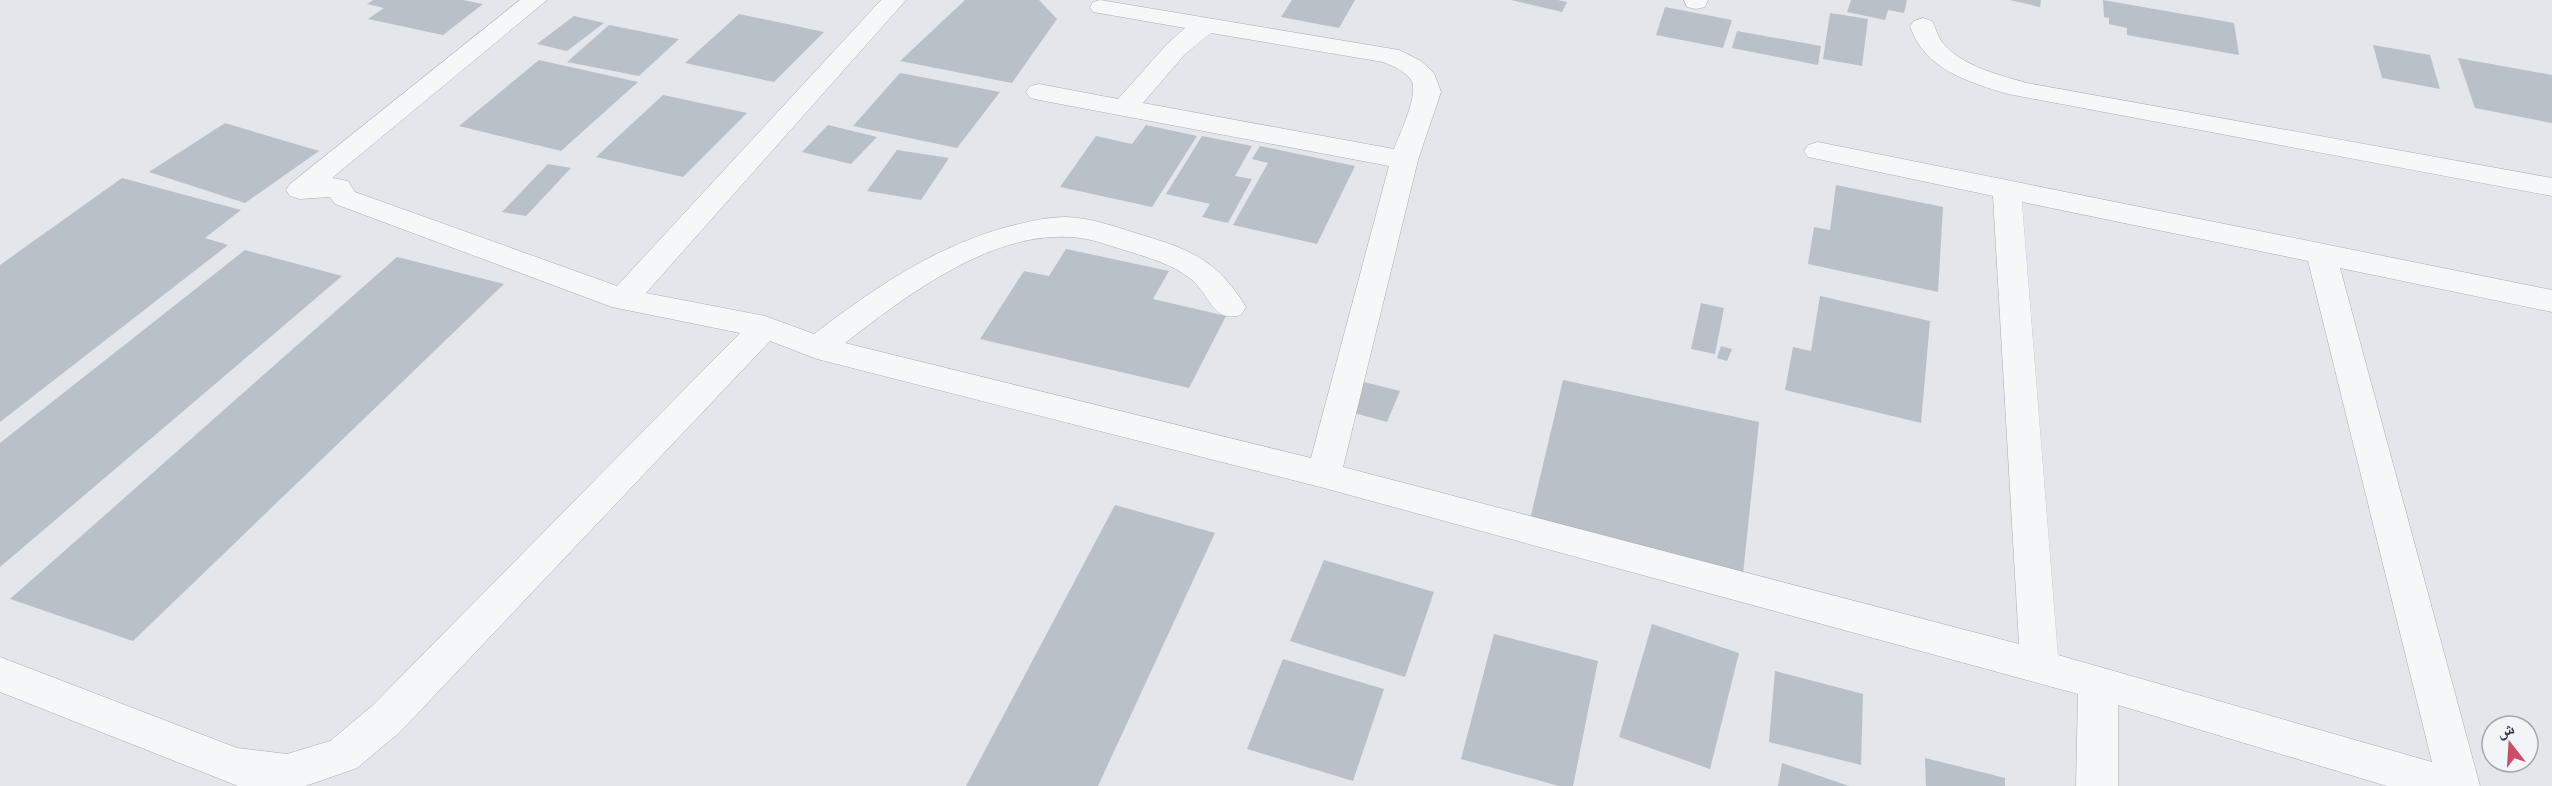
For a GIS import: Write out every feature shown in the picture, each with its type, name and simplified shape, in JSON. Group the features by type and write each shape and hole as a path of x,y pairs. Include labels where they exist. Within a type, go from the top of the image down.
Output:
{"street":[{"path":"535,0 300,190 338,187 345,198 623,299 765,327 817,348 1324,475 2098,682 2450,786"},
{"path":"623,299 894,0"},
{"path":"1102,7 1390,55 1412,66 1425,79 1428,92 1404,160 1324,475"},
{"path":"1125,108 1176,49 1206,24"},
{"path":"1923,26 1929,43 1962,68 1992,81 2030,92 2552,187"},
{"path":"1039,92 1404,160"},
{"path":"1818,152 2552,301"},
{"path":"2007,190 2040,667"},
{"path":"817,348 903,283 951,256 987,242 1035,230 1066,227 1097,231 1159,250 1191,264 1209,276 1230,307"},
{"path":"2321,254 2459,786"},
{"path":"0,674 236,767 287,772 343,755 386,718 765,327"},
{"path":"2097,786 2098,682"}],"building":[{"path":"373,0 463,0 483,4 443,35 368,19 384,8 367,4"},
{"path":"965,0 1039,0 1057,19 1012,83 900,61"},
{"path":"1292,0 1355,0 1339,28 1281,17"},
{"path":"1511,0 1558,0 1567,2 1562,12"},
{"path":"1851,0 1907,0 1904,13 1888,10 1885,20 1847,12"},
{"path":"2010,0 2041,0 2040,7"},
{"path":"2103,0 2234,23 2239,55 2127,35 2127,28 2109,24 2109,18 2104,17"},
{"path":"1665,7 1732,20 1723,48 1656,35"},
{"path":"1830,13 1868,19 1862,66 1823,59"},
{"path":"739,14 824,32 774,82 685,63"},
{"path":"574,16 604,23 567,51 537,44"},
{"path":"609,25 679,39 639,76 567,62"},
{"path":"1737,31 1821,46 1818,65 1732,48"},
{"path":"2373,45 2430,55 2440,89 2382,78"},
{"path":"2458,58 2552,75 2552,123 2475,108"},
{"path":"539,60 638,82 561,151 459,126"},
{"path":"900,73 1000,92 957,148 853,126"},
{"path":"663,95 747,113 683,177 596,157"},
{"path":"225,123 319,151 245,203 149,172"},
{"path":"828,125 877,137 851,164 802,152"},
{"path":"1146,125 1197,136 1152,207 1060,187 1096,136 1132,144"},
{"path":"1202,136 1252,146 1235,176 1252,179 1228,223 1202,217 1210,204 1166,194"},
{"path":"1260,146 1355,166 1317,244 1233,225 1268,163 1252,159"},
{"path":"897,150 949,158 921,200 867,191"},
{"path":"548,164 571,168 526,216 502,212"},
{"path":"122,178 241,210 205,238 228,245 0,422 0,265"},
{"path":"1836,185 1943,207 1938,292 1808,264 1814,227 1830,230"},
{"path":"1066,249 1169,271 1153,299 1226,316 1189,388 980,339 1024,271 1049,276"},
{"path":"245,250 342,276 0,567 0,443"},
{"path":"397,257 504,284 133,641 10,599"},
{"path":"1820,296 1930,321 1921,423 1785,390 1793,347 1811,351"},
{"path":"1701,303 1724,308 1715,354 1691,349"},
{"path":"1721,346 1732,349 1727,361 1717,358"},
{"path":"1356,380 1400,391 1387,422 1343,410"},
{"path":"1563,380 1759,422 1743,574 1529,524"},
{"path":"1115,505 1215,533 1098,786 966,786"},
{"path":"1324,560 1434,592 1405,677 1290,641"},
{"path":"1652,624 1739,653 1710,769 1619,737"},
{"path":"1494,634 1598,661 1573,786 1559,786 1461,759"},
{"path":"1283,659 1384,689 1353,781 1247,749"},
{"path":"1775,671 1863,694 1861,765 1769,742"},
{"path":"1925,758 2005,778 2005,786 1926,786"},
{"path":"1782,763 1849,786 1778,786"}]}
